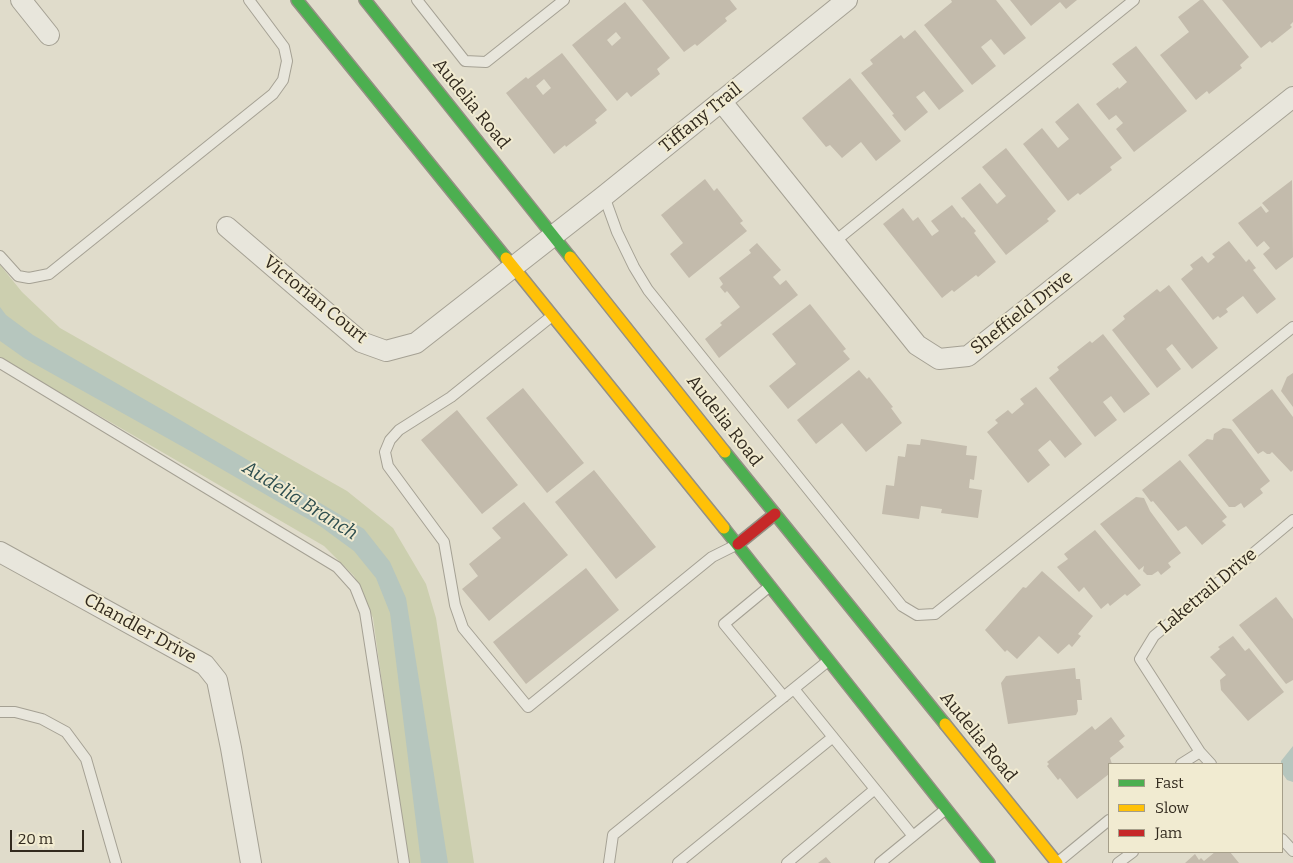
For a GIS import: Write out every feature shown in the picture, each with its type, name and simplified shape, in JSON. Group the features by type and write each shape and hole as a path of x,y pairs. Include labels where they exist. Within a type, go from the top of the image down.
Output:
{"main road":[{"path":"298,0 738,544 990,863"},
{"name":"Audelia Road","path":"365,0 775,514 1057,863"},
{"path":"738,544 775,514"}],"street":[{"path":"21,0 49,35"},
{"name":"Tiffany Trail","path":"554,235 847,0"},
{"name":"Sheffield Drive","path":"721,101 917,346 939,359 968,356 1293,97"},
{"name":"Victorian Court","path":"227,227 361,342 386,352 416,343 554,235"},
{"name":"Chandler Drive","path":"0,552 205,665 217,680 252,863"}],"lane":[{"path":"0,256 18,276 29,278 50,274 273,94 283,80 287,61 284,48 249,0"},
{"path":"417,0 466,62 486,62 564,0"},
{"path":"834,242 1134,0"},
{"path":"604,196 617,232 634,268 648,290 902,606 916,615 935,614 1293,327"},
{"path":"552,316 451,397 400,430 390,440 385,452 388,466 444,542 455,605 463,628 528,707 712,557 738,544"},
{"path":"0,363 337,567 355,587 365,612 404,863"},
{"name":"Laketrail Drive","path":"1200,752 1140,659 1154,636 1293,520"},
{"path":"771,586 724,624 784,698"},
{"path":"609,863 614,835 784,698 828,660"},
{"path":"794,689 913,836"},
{"path":"0,712 15,712 42,719 66,732 86,759 116,863"},
{"path":"678,863 833,737"},
{"path":"1183,763 1200,752 1210,763"},
{"path":"787,863 875,789"},
{"path":"880,863 947,808"},
{"path":"1057,863 1108,821"},
{"path":"1283,840 1293,850"},
{"path":"1118,863 1132,853"}],"green space":[{"path":"0,265 22,292 60,328 347,491 393,528 426,584 436,618 474,863 407,863 373,618 354,576 324,546 0,358"}],"water":[{"name":"Audelia Branch","path":"0,307 6,315 33,335 364,529 390,562 406,598 448,863 421,863 390,613 376,578 354,551 320,526 24,358 0,341"},
{"path":"1293,746 1293,782 1287,780 1283,774 1283,763 1281,761"}],"building":[{"path":"642,0 730,0 737,9 725,18 727,21 697,46 695,44 684,52"},
{"path":"951,0 996,0 1026,38 1004,55 991,39 981,47 996,66 972,85 924,25 952,2"},
{"path":"1010,0 1077,0 1066,9 1060,2 1031,26"},
{"path":"1200,0 1203,0 1249,57 1240,65 1242,68 1209,94 1207,91 1196,100 1160,55 1189,32 1178,17"},
{"path":"1222,0 1293,0 1293,22 1290,25 1292,27 1272,43 1270,41 1261,48"},
{"path":"625,2 670,58 657,69 660,74 631,97 627,92 617,101 572,45","holes":["616,32 621,38 612,46 607,40"]},
{"path":"915,30 964,91 939,110 924,91 916,97 928,112 905,131 892,115 894,114 861,73 873,64 870,60 901,35 904,39"},
{"path":"1136,46 1187,111 1134,152 1116,129 1123,123 1116,115 1109,120 1096,104 1127,82 1112,64"},
{"path":"562,53 607,110 595,120 597,123 554,154 506,93 526,77 528,79","holes":["544,79 551,88 543,95 536,86"]},
{"path":"850,78 901,141 876,161 861,142 842,158 830,145 826,147 802,118"},
{"path":"1078,103 1122,158 1110,167 1112,170 1080,195 1078,193 1068,201 1023,144 1042,128 1058,148 1069,139 1055,122"},
{"path":"1006,148 1056,211 1047,219 1049,221 1006,255 961,198 980,183 997,204 1006,196 982,167"},
{"path":"705,179 714,191 717,188 743,221 740,223 747,231 689,278 670,254 683,243 661,215"},
{"path":"1292,180 1293,257 1276,270 1263,254 1270,248 1264,241 1257,247 1238,223 1261,206 1266,213 1269,211 1262,203"},
{"path":"952,205 976,231 974,233 996,262 978,277 976,275 954,292 952,290 942,298 883,224 903,208 913,221 918,217 932,236 939,231 931,221"},
{"path":"1229,241 1246,262 1249,259 1256,268 1253,270 1276,299 1257,314 1243,296 1226,309 1228,312 1220,318 1218,316 1213,320 1181,279 1193,269 1190,265 1202,256 1208,263 1215,257 1212,254"},
{"path":"757,243 781,270 773,277 780,285 786,280 798,295 719,358 705,339 722,325 720,323 740,307 727,291 725,293 720,287 723,284 719,278 751,253 749,250"},
{"path":"1169,285 1218,348 1192,369 1172,344 1166,349 1181,369 1157,388 1112,330 1125,319 1123,316 1157,289 1160,292"},
{"path":"810,304 846,349 843,351 850,359 788,409 769,386 796,364 772,334"},
{"path":"1103,334 1150,394 1124,413 1111,396 1103,402 1117,420 1095,437 1049,378 1059,370 1057,367 1090,341 1092,343"},
{"path":"859,370 867,379 869,377 893,407 891,408 902,423 866,452 842,423 816,444 797,420"},
{"path":"1293,373 1293,407 1281,391 1287,377"},
{"path":"1036,387 1082,444 1065,458 1050,440 1038,450 1050,465 1028,483 987,432 998,423 995,420 1008,410 1012,414 1024,404 1020,399"},
{"path":"523,388 584,463 547,493 486,418"},
{"path":"1272,389 1293,417 1293,470 1291,472 1272,452 1267,454 1263,451 1258,454 1232,420"},
{"path":"457,410 518,485 482,514 421,440"},
{"path":"1223,428 1231,429 1270,481 1260,489 1263,493 1244,508 1241,503 1235,507 1229,507 1188,455 1207,439 1213,440 1214,434"},
{"path":"921,439 967,446 966,455 977,456 974,480 970,479 969,488 982,490 978,518 941,513 942,509 921,506 919,519 882,514 886,485 894,486 898,456 905,457 907,444 920,445"},
{"path":"1180,460 1227,517 1222,521 1226,525 1202,545 1186,526 1178,531 1142,490"},
{"path":"594,470 656,547 616,579 555,502"},
{"path":"1136,497 1144,498 1150,511 1181,553 1168,563 1171,567 1161,575 1158,571 1152,575 1147,575 1143,571 1144,566 1139,570 1100,524"},
{"path":"524,502 568,555 489,621 462,589 478,576 469,564 501,538 492,528"},
{"path":"1095,530 1141,585 1127,596 1125,594 1110,606 1108,603 1101,609 1084,587 1079,592 1057,567 1068,559 1064,554"},
{"path":"586,568 619,610 526,684 493,642"},
{"path":"1042,571 1093,616 1078,634 1081,636 1072,647 1069,644 1058,654 1039,636 1017,659 1007,650 1005,652 985,630 1023,587 1026,588"},
{"path":"1276,597 1293,619 1293,680 1286,684 1239,625"},
{"path":"1233,636 1245,651 1249,648 1284,692 1248,721 1221,690 1220,680 1226,675 1210,657 1220,649 1218,647"},
{"path":"1075,668 1076,679 1080,679 1082,700 1077,700 1078,711 1076,715 1008,724 1001,683 1006,676"},
{"path":"1111,717 1125,736 1119,741 1124,747 1110,758 1112,763 1108,763 1108,775 1077,799 1060,778 1058,780 1047,766 1049,764 1047,762 1092,726 1095,730"},
{"path":"1214,853 1231,853 1239,863 1185,863 1195,854 1199,860 1201,858 1204,861"},
{"path":"826,857 831,863 818,863"}],"traffic: fast":[{"path":"297,0 506,258"},
{"path":"365,0 570,257"},
{"path":"725,452 945,724"},
{"path":"724,528 989,863"}],"traffic: slow":[{"path":"570,257 725,452"},
{"path":"506,258 724,528"},
{"path":"945,724 1057,863"}],"traffic: jam":[{"path":"738,544 775,514"}]}
